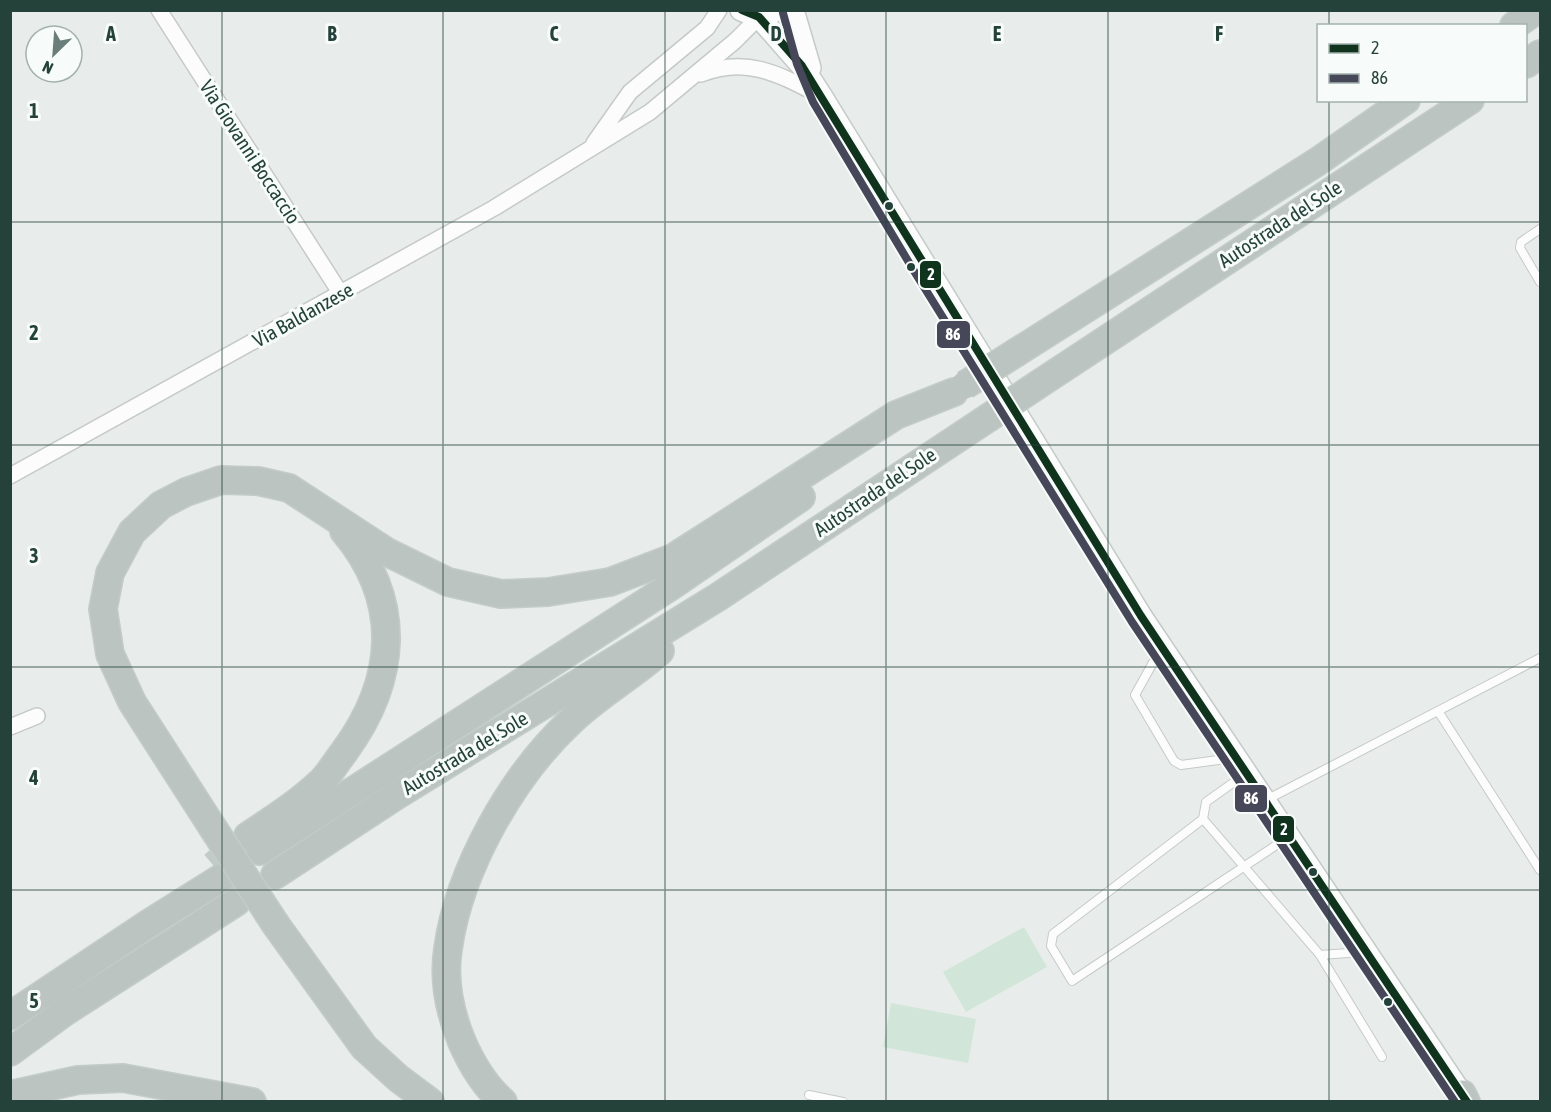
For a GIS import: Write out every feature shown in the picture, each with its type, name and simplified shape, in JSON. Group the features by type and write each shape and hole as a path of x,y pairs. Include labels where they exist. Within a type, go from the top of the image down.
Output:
{"highway":[{"path":"1517,24 1536,10"},
{"path":"1527,63 1540,54"},
{"name":"Autostrada del Sole","path":"329,514 358,547 372,571 384,609 387,640 378,687 357,734 323,780 278,816 254,844 669,588 959,388 1317,162 1403,102"},
{"name":"Autostrada del Sole","path":"275,875 397,795 718,597 1467,102"},
{"path":"430,1101 398,1078 364,1047 276,925 132,702 110,654 103,609 110,573 132,532 161,505 186,492 221,480 258,481 289,488 387,552 448,582 501,594 548,592 610,582 673,558 896,415 959,388"},
{"path":"503,1101 481,1078 470,1059 456,1026 449,996 448,950 457,909 470,874 504,805 570,721 654,656 718,597"},
{"path":"10,1016 148,924 218,871"},
{"path":"10,1052 66,1011 236,902"},
{"path":"10,1095 78,1080 123,1078 252,1101"}],"main road":[{"path":"793,10 807,61 822,97"},
{"path":"759,13 802,66 822,97 934,283 1162,647 1466,1100"}],"street":[{"name":"Via Giovanni Boccaccio","path":"159,10 341,294"},
{"name":"Via Baldanzese","path":"591,148 630,92 707,28 719,10"},
{"name":"Via Baldanzese","path":"10,476 494,208 650,112 735,41 759,13"},
{"name":"Via Baldanzese","path":"690,79 731,65 749,66 793,81 822,97"},
{"path":"10,726 37,716"}],"lane":[{"path":"1540,229 1521,242 1520,248 1540,282"},
{"path":"1162,647 1135,695 1135,700 1174,761 1181,765 1240,766"},
{"path":"1264,801 1540,658"},
{"path":"1438,711 1540,870"},
{"path":"1240,766 1206,802 1203,819 1053,934 1051,946 1072,981 1288,837"},
{"path":"1203,819 1320,955 1383,1057"},
{"path":"1320,955 1365,952"},
{"path":"808,1095 843,1101"}],"green space":[{"path":"1024,927 1047,967 966,1012 943,972"},
{"path":"891,1003 976,1019 968,1063 883,1047"}],"tunnel":[{"path":"213,865 245,838"}],"transit line":[{"name":"2","path":"742,10 759,17 802,66 1141,616 1467,1102"},
{"name":"86","path":"783,13 797,64 813,102 914,271 1132,622 1455,1102"}]}
